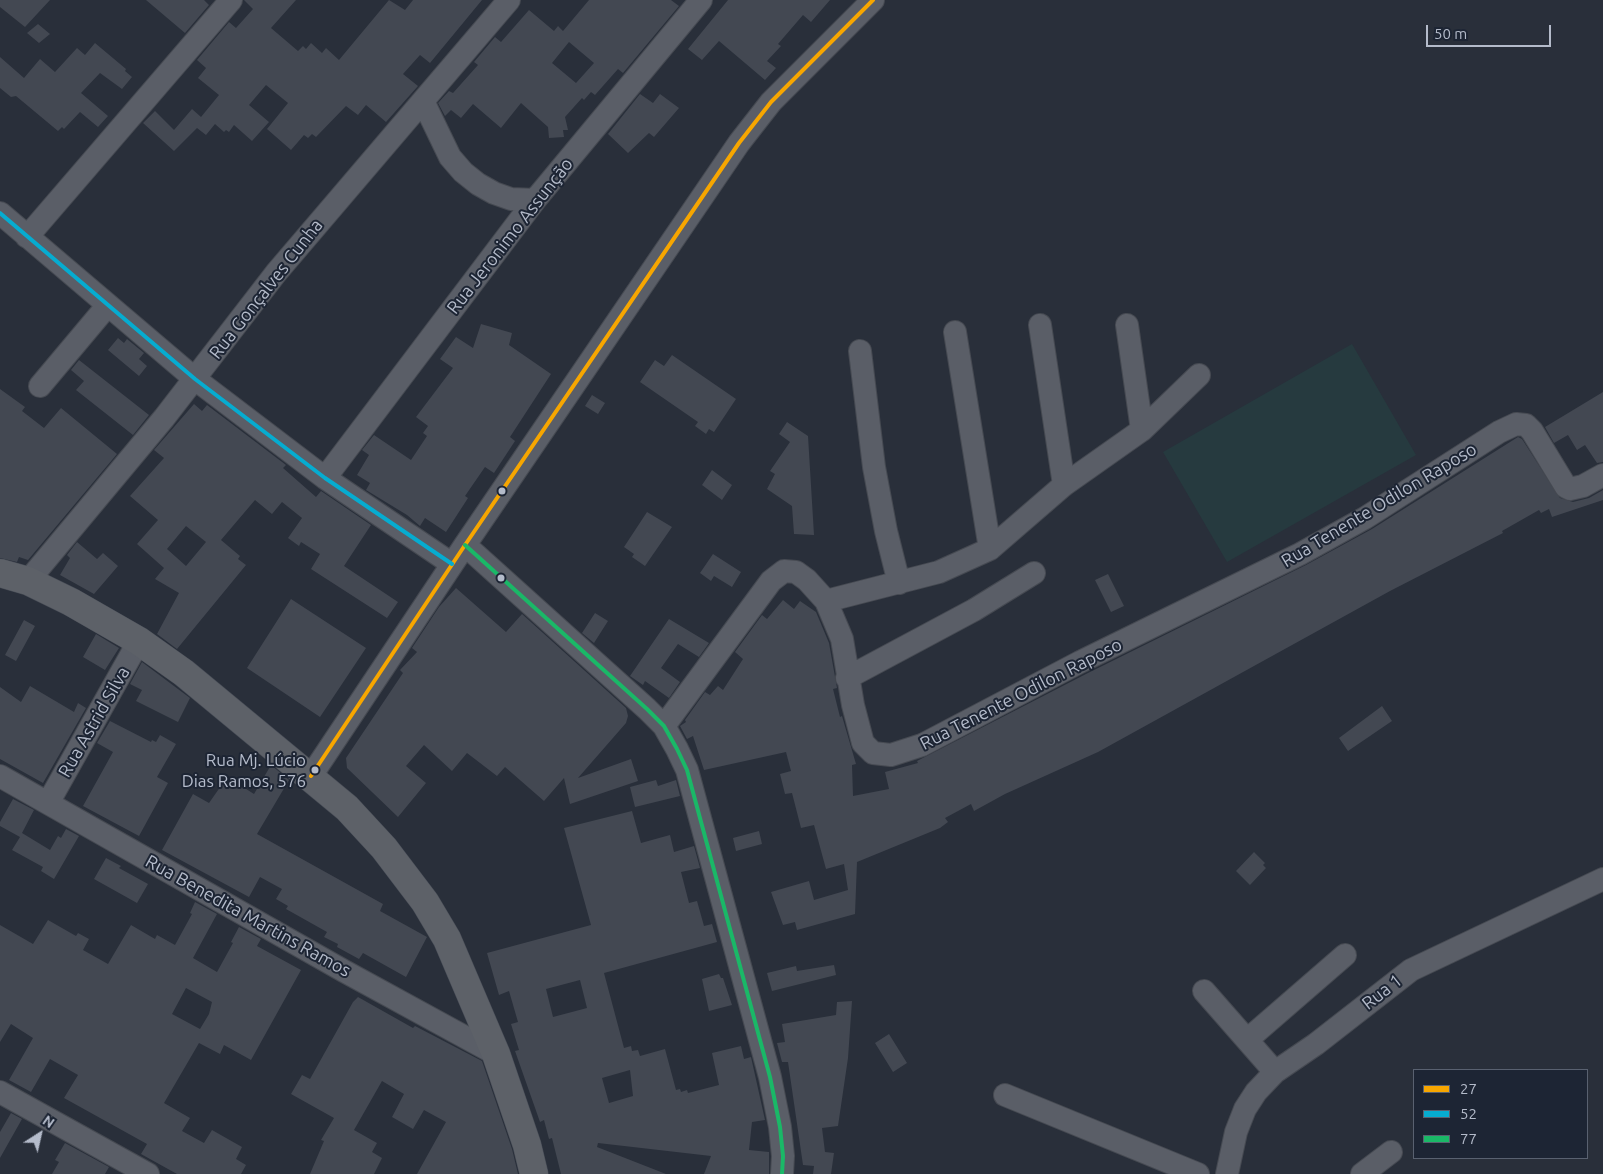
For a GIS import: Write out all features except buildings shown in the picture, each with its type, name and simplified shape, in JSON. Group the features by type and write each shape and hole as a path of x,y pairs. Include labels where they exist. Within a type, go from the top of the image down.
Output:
{"main road":[{"path":"0,573 28,581 71,602 140,641 184,673 311,776 347,808 384,848 425,902 448,939 496,1054 527,1145 534,1174"}],"street":[{"path":"27,237 231,0"},
{"name":"Rua Gonçalves Cunha","path":"28,581 194,379 276,272 509,0"},
{"name":"Rua Jeronimo Assunção","path":"325,478 535,200 701,0"},
{"path":"311,776 452,564 739,143 777,95 873,0"},
{"path":"423,101 450,157 463,172 478,184 494,193 511,199 535,200"},
{"path":"0,213 194,379 325,478 452,564"},
{"path":"40,386 108,305"},
{"path":"1040,325 1064,485"},
{"path":"1127,325 1142,430"},
{"path":"954,332 990,549"},
{"path":"860,352 874,467 886,531 899,583"},
{"path":"826,601 939,572 990,549 1064,485 1142,430 1199,375"},
{"name":"Rua Tenente Odilon Raposo","path":"664,726 777,575 784,571 796,572 818,590 826,601 842,640 847,678 863,744 873,753 881,756 900,754 1300,554 1365,518 1498,432 1516,424 1526,425 1538,440 1566,486 1575,490 1603,475"},
{"path":"465,545 664,726 687,770 770,1077 780,1127 783,1156 782,1174"},
{"path":"847,678 974,610 1034,573"},
{"name":"Rua Astrid Silva","path":"48,803 140,641"},
{"name":"Rua Benedita Martins Ramos","path":"0,776 344,971 496,1054"},
{"name":"Rua 1","path":"1227,1174 1236,1132 1245,1110 1256,1092 1275,1072 1316,1044 1411,970 1603,879"},
{"path":"1247,1040 1345,954"},
{"path":"1204,991 1275,1072"},
{"path":"0,1092 148,1174"},
{"path":"1005,1095 1198,1174"},
{"path":"1362,1174 1391,1152"}],"green space":[{"path":"1352,344 1416,455 1227,562 1163,452"}],"transit line":[{"name":"27","path":"311,776 465,545 739,143 771,102 873,0"},
{"name":"52","path":"0,213 195,379 325,478 452,564"},
{"name":"77","path":"465,545 647,709 664,726 677,749 687,770 770,1077 780,1127 783,1156 782,1174"}],"place":[{"name":"Rua Mj. Lúcio Dias Ramos, 576","path":"315,770"}]}
